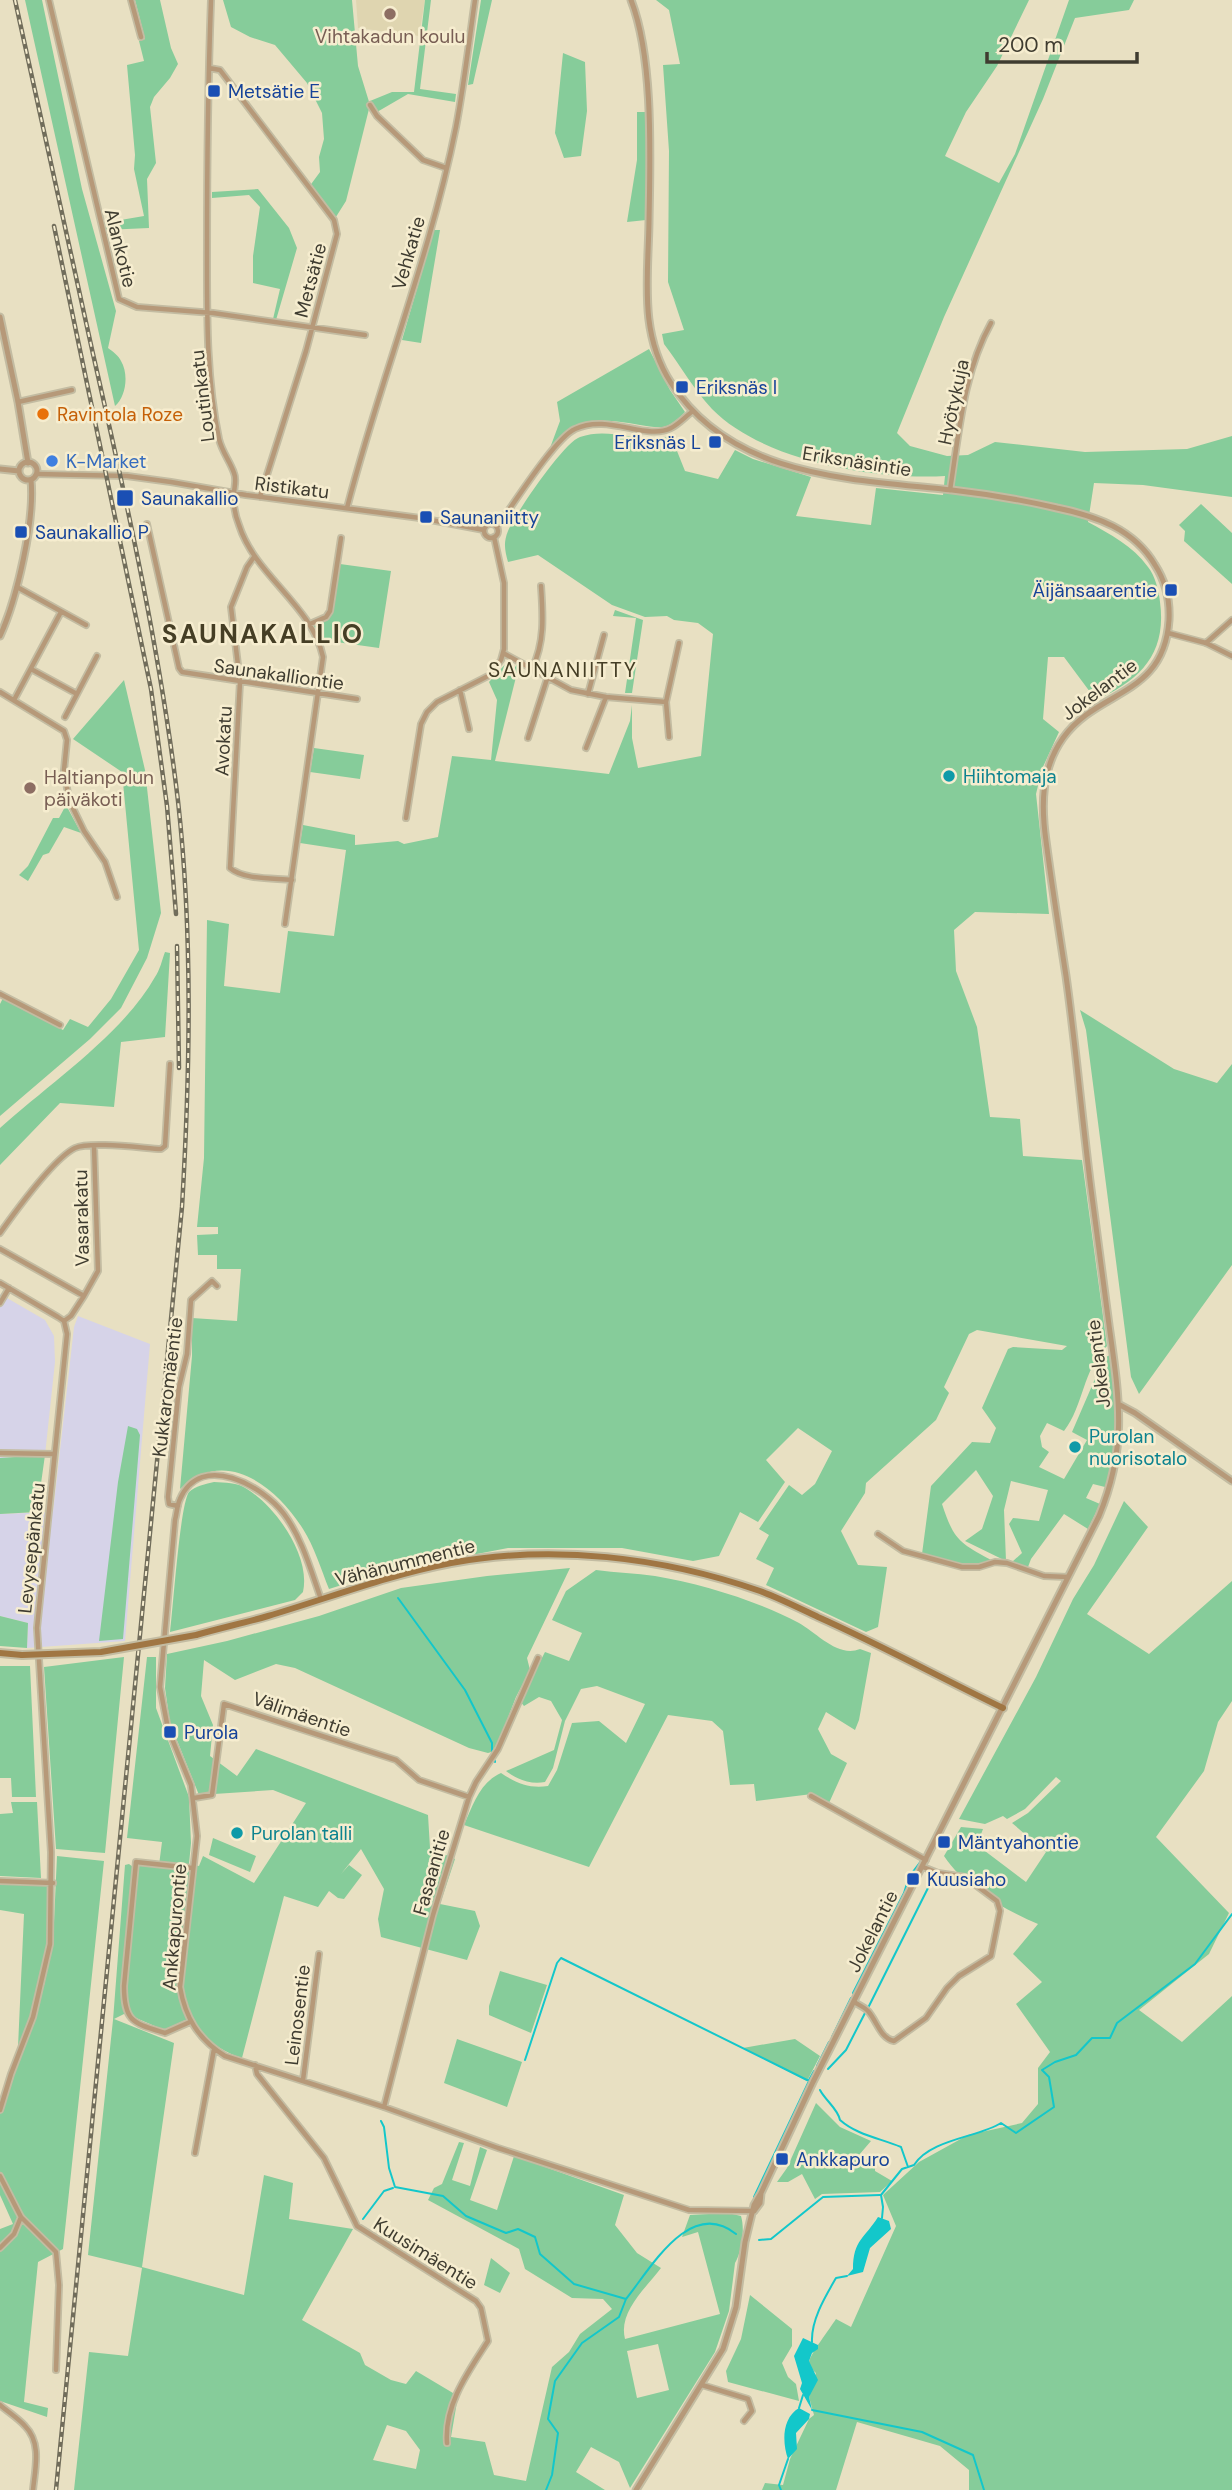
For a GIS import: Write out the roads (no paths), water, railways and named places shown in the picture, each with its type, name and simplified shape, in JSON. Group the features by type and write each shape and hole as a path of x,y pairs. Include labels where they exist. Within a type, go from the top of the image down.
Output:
{"main road":[{"name":"Vähänummentie","path":"0,1653 22,1655 101,1652 196,1634 267,1616 400,1575 497,1556 547,1553 636,1561 698,1573 761,1591 858,1635 1003,1708"}],"street":[{"name":"Alankotie","path":"48,0 117,296 123,303 137,307 208,313 365,335"},
{"path":"131,0 141,37"},
{"name":"Loutinkatu","path":"211,0 207,183 208,313 219,437 225,457 234,471 235,512 239,526 254,557 310,624 320,643 323,657 285,924"},
{"name":"Vehkatie","path":"347,508 398,341 446,168 456,127 475,0"},
{"name":"Eriksnäsintie","path":"631,0 643,39 648,109 649,225 646,287 649,332 672,386 693,411 722,437 761,457 820,474 1018,499 1069,510 1116,526 1130,536 1153,560 1162,576 1169,608 1168,633"},
{"name":"Metsätie","path":"209,68 220,70 334,220 337,234 312,327 260,497"},
{"path":"370,105 377,116 423,160 446,168"},
{"path":"0,317 28,463"},
{"name":"Hyötykuja","path":"950,490 965,396 981,341 991,323"},
{"path":"18,402 72,390"},
{"path":"494,537 498,533 497,527 555,446 575,429 607,423 660,431 671,428 693,411"},
{"path":"0,636 17,587 31,502 31,480 37,474 34,465 28,463 23,464 19,471"},
{"path":"0,468 19,471"},
{"path":"19,471 23,478 31,480"},
{"name":"Ristikatu","path":"37,474 127,476 484,530"},
{"name":"Saunakalliontie","path":"147,524 179,668 186,674 357,699"},
{"path":"494,537 486,536 484,530 489,524 497,527"},
{"path":"406,818 421,724 427,712 437,702 490,675 498,666 503,653 504,583 494,537"},
{"path":"310,624 326,617 330,611 341,538"},
{"name":"Avokatu","path":"254,557 247,567 231,607 240,681 230,868 234,872 249,875 292,880"},
{"path":"532,669 539,653 543,632 541,586"},
{"path":"17,587 86,625"},
{"path":"13,700 61,612"},
{"path":"1206,643 1232,620"},
{"path":"1168,633 1206,643 1232,656"},
{"name":"Jokelantie","path":"636,2490 723,2349 736,2308 745,2242 754,2211 760,2203 761,2193 854,2002 1099,1516 1111,1487 1119,1442 1120,1405 1066,977 1043,823 1043,793 1047,772 1061,740 1076,722 1132,688 1148,674 1158,659 1168,633"},
{"path":"588,694 604,635"},
{"path":"668,737 666,702 679,643"},
{"path":"503,653 547,678 588,694 666,702"},
{"path":"65,717 97,656"},
{"path":"31,669 77,694"},
{"path":"528,738 547,678"},
{"path":"460,690 469,729"},
{"path":"0,692 64,731 67,740 64,770 69,800 84,831 105,862 117,897"},
{"path":"586,748 606,697"},
{"path":"0,994 60,1025"},
{"path":"0,1233 60,1159 76,1147 161,1149 165,1146 170,1064"},
{"name":"Vasarakatu","path":"64,1321 71,1316 84,1296 95,1278 99,1264 94,1146"},
{"path":"0,1249 84,1296"},
{"name":"Kukkaromäentie","path":"178,1506 169,1504 167,1497 179,1387 187,1354 191,1300 212,1281 217,1286"},
{"path":"0,1283 48,1309 64,1321"},
{"path":"0,1303 9,1288"},
{"name":"Levysepänkatu","path":"0,2110 43,1984 50,1944 51,1852 37,1628 67,1334 64,1321"},
{"path":"1120,1405 1232,1481"},
{"path":"0,1453 54,1454"},
{"path":"178,1506 186,1489 212,1475 243,1481 260,1490 273,1500 296,1534 321,1599"},
{"name":"Ankkapurontie","path":"178,1506 160,1687 168,1729 194,1798 197,1836 180,1987 190,2022 214,2049 225,2056 689,2210 754,2211"},
{"path":"878,1534 903,1551 962,1567 1007,1563 1044,1576 1068,1577"},
{"name":"Fasaanitie","path":"384,2107 433,1916 469,1797 499,1749 538,1658"},
{"name":"Välimäentie","path":"194,1798 212,1795 225,1704 396,1760 419,1780 469,1797"},
{"path":"811,1796 938,1873 965,1877 997,1901 1000,1911 991,1956 959,1976 947,1987 926,2018 894,2041 883,2034 869,2012 854,2002"},
{"path":"190,2022 165,2033 150,2028 127,2015 124,1994 136,1862 192,1868"},
{"path":"0,1881 52,1882"},
{"name":"Leinosentie","path":"303,2080 319,1954"},
{"path":"195,2154 214,2049"},
{"name":"Kuusimäentie","path":"255,2065 257,2074 324,2158 357,2226 476,2301 481,2308 488,2341 454,2399 446,2433 447,2443"},
{"path":"0,2176 21,2217 56,2252 59,2285 56,2370"},
{"path":"0,2248 15,2234 21,2217"},
{"path":"702,2385 748,2399 752,2412 744,2421"},
{"path":"0,2404 26,2427 33,2438 36,2454 33,2490"}],"water":[{"path":"878,2217 889,2221 891,2229 870,2248 863,2272 847,2276 853,2269 857,2245"},
{"path":"803,2338 818,2345 809,2361 818,2380 809,2397 812,2410 800,2389 802,2383 794,2356"},
{"path":"799,2408 810,2414 809,2419 796,2433 797,2449 788,2459 785,2445 786,2424 793,2412"}],"waterway":[{"path":"398,1598 465,1690 492,1743 492,1751"},
{"path":"853,1993 904,1893 909,1877 921,1861"},
{"path":"869,2006 934,1876"},
{"path":"882,2218 881,2195 902,2169 914,2165 931,2149 1001,2123 1016,2133 1054,2107 1049,2077 1042,2070 1076,2055 1092,2038 1110,2038 1117,2023 1195,1964 1232,1914"},
{"path":"525,2060 557,1963 561,1958 809,2081 754,2197"},
{"path":"832,2037 851,1998"},
{"path":"828,2069 846,2050 865,2013"},
{"path":"817,2066 829,2042"},
{"path":"809,2080 814,2071"},
{"path":"820,2090 840,2120 847,2125 861,2133 901,2147 908,2167"},
{"path":"381,2121 395,2187 443,2196 466,2216 506,2233 518,2229 535,2237 540,2254 574,2284 626,2299 660,2255 688,2230 703,2224 719,2225 736,2234"},
{"path":"363,2219 384,2191 393,2188"},
{"path":"759,2240 771,2239 823,2197 880,2195"},
{"path":"812,2342 816,2317 827,2293 836,2278 847,2276"},
{"path":"546,2490 552,2475 558,2433 548,2419 555,2381 582,2343 619,2317 626,2299"},
{"path":"799,2408 803,2395"},
{"path":"812,2410 922,2432 973,2455 984,2490"},
{"path":"781,2490 779,2485 788,2459"}],"railway":[{"path":"15,0 118,465 162,688 183,852 189,1004 182,1207 56,2490"},
{"path":"54,226 151,689 167,806 176,914"},
{"path":"177,946 179,1068"}],"place":[{"name":"Vihtakadun koulu","path":"390,14"},
{"name":"Metsätie E","path":"214,91"},
{"name":"Eriksnäs I","path":"682,387"},
{"name":"Ravintola Roze","path":"43,414"},
{"name":"Eriksnäs L","path":"715,442"},
{"name":"K-Market","path":"52,461"},
{"name":"Saunakallio","path":"125,498"},
{"name":"Saunaniitty","path":"426,517"},
{"name":"Saunakallio P","path":"21,532"},
{"name":"Äijänsaarentie","path":"1171,590"},
{"name":"Hiihtomaja","path":"949,776"},
{"name":"Haltianpolun päiväkoti","path":"30,788"},
{"name":"Purolan nuorisotalo","path":"1075,1447"},
{"name":"Purola","path":"170,1732"},
{"name":"Purolan talli","path":"237,1833"},
{"name":"Mäntyahontie","path":"944,1842"},
{"name":"Kuusiaho","path":"913,1879"},
{"name":"Ankkapuro","path":"782,2159"}],"district":[{"name":"SAUNAKALLIO","path":"263,634"},
{"name":"SAUNANIITTY","path":"563,670"}]}
